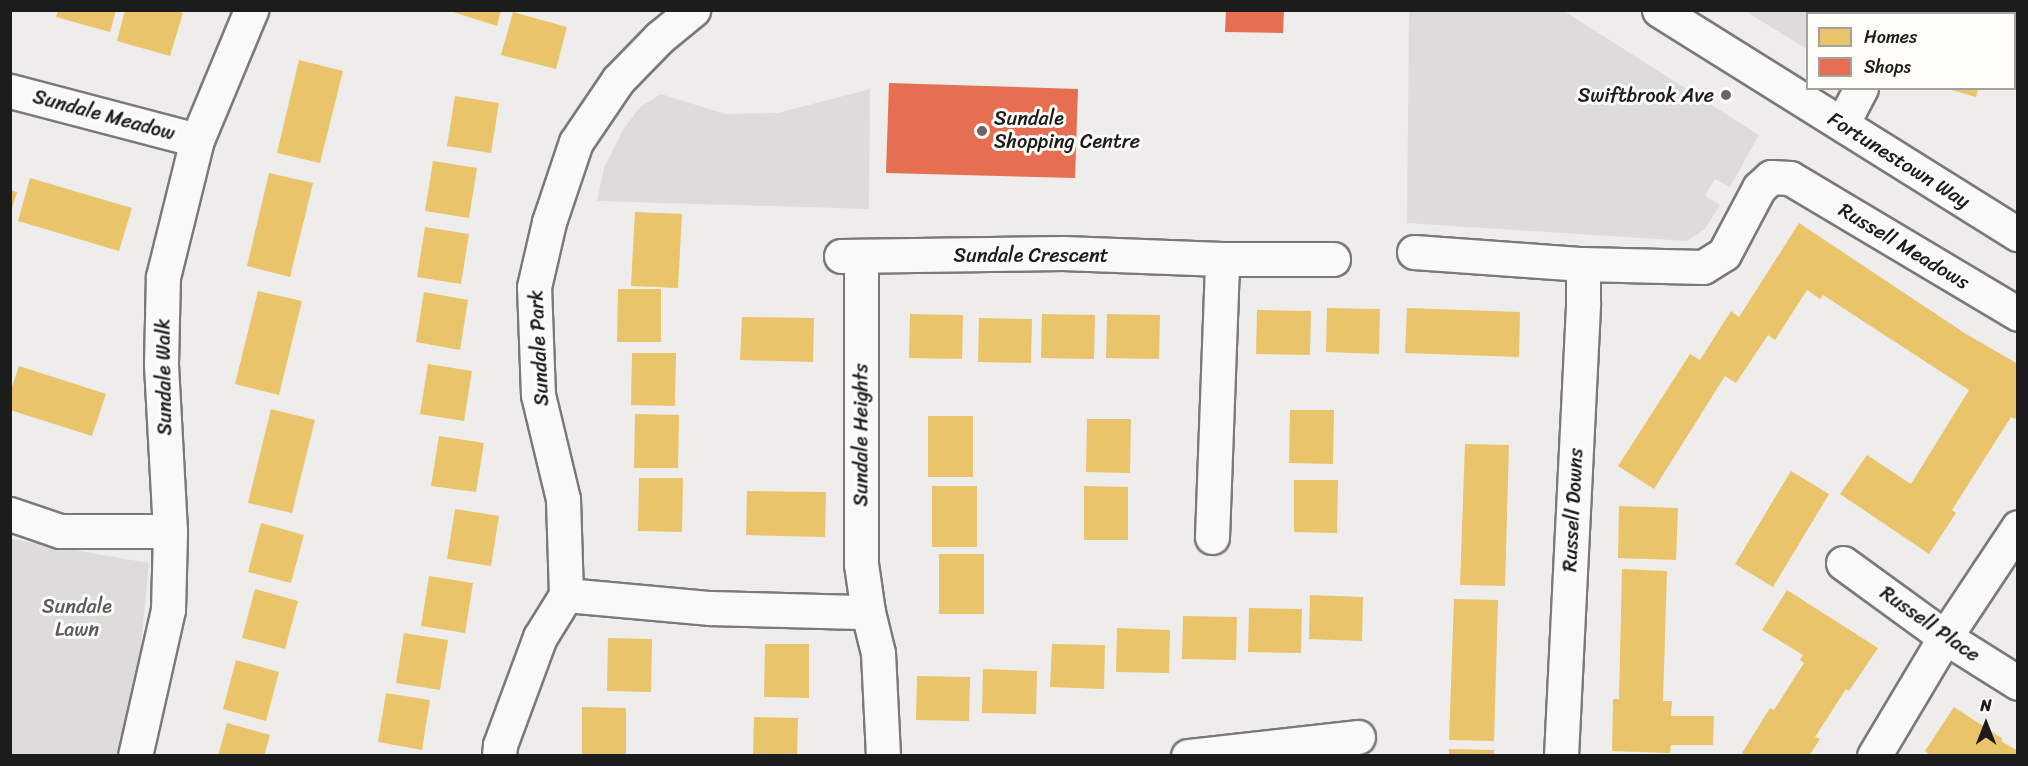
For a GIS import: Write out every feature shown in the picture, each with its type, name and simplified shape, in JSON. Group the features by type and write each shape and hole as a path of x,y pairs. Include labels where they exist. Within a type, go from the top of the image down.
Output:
{"street":[{"name":"Sundale Walk","path":"135,756 168,610 171,531 161,363 163,277 197,140 251,10"},
{"name":"Sundale Park","path":"566,595 563,499 538,395 534,287 549,222 576,142 618,80 660,37 693,10"},
{"name":"Fortunestown Way","path":"1659,10 2018,234"},
{"path":"1842,124 1860,90"},
{"name":"Sundale Meadow","path":"10,91 197,140"},
{"name":"Russell Meadows","path":"1582,264 1703,267 1724,254 1759,188 1772,177 1790,178 2018,314"},
{"path":"1414,252 1582,264"},
{"name":"Sundale Crescent","path":"851,256 1063,253 1222,259 1333,259"},
{"name":"Sundale Heights","path":"851,256 861,564 868,612 878,653 883,756"},
{"path":"1212,537 1222,259"},
{"name":"Russell Downs","path":"1561,756 1583,303 1582,264"},
{"path":"10,514 60,531 171,531"},
{"path":"1874,756 1945,637 2018,527"},
{"name":"Russell Place","path":"1843,563 1945,637 2018,683"},
{"path":"499,756 500,745 540,637 566,595 710,608 868,612"},
{"path":"1188,756 1358,737"}],"green space":[{"path":"1409,11 1564,11 1759,135 1730,187 1715,179 1705,196 1720,205 1705,229 1687,241 1407,223"},
{"path":"1745,11 1856,11 1806,12 1806,48"},
{"path":"870,89 869,209 597,201 604,168 623,130 640,107 661,94 725,114 778,113"},
{"name":"Sundale Lawn","path":"11,539 149,563 137,686 122,755 11,756"}],"building: Homes":[{"path":"58,10 116,10 110,32 56,17"},
{"path":"125,10 173,10 183,13 170,56 117,41"},
{"path":"447,10 501,10 497,26"},
{"path":"1952,10 1998,10 1998,12 1952,12"},
{"path":"513,12 567,27 556,69 501,55"},
{"path":"299,60 343,71 320,163 277,153"},
{"path":"1952,90 1978,90 1976,97"},
{"path":"455,96 499,103 491,153 447,146"},
{"path":"433,161 477,168 469,218 425,211"},
{"path":"269,173 313,183 290,277 247,266"},
{"path":"30,178 132,208 119,251 18,221"},
{"path":"10,190 17,192 11,211 10,211"},
{"path":"635,212 682,214 678,288 631,286"},
{"path":"1799,223 1966,334 2018,364 2018,414 2015,419 2011,417 1952,510 1956,513 1929,554 1840,494 1867,455 1911,484 1969,390 1823,295 1820,299 1807,290 1775,340 1768,335 1736,383 1725,376 1654,489 1618,466 1690,354 1700,360 1731,311 1739,317"},
{"path":"425,227 469,234 461,284 417,277"},
{"path":"618,289 661,289 661,342 617,342"},
{"path":"258,291 302,301 279,395 235,384"},
{"path":"424,292 468,300 460,350 416,342"},
{"path":"1327,308 1380,309 1379,354 1326,352"},
{"path":"1407,308 1520,312 1519,357 1405,353"},
{"path":"1257,310 1311,311 1310,355 1256,354"},
{"path":"910,314 963,315 962,359 909,358"},
{"path":"1042,314 1095,315 1094,359 1041,358"},
{"path":"1107,314 1160,315 1159,359 1106,358"},
{"path":"742,317 814,318 813,362 740,360"},
{"path":"979,318 1032,319 1031,363 978,362"},
{"path":"632,353 676,353 675,406 631,405"},
{"path":"428,364 472,371 464,421 420,414"},
{"path":"19,366 106,394 92,436 10,410 10,393"},
{"path":"271,409 315,420 292,513 248,503"},
{"path":"1290,410 1334,410 1333,464 1289,463"},
{"path":"635,414 679,415 678,468 634,468"},
{"path":"928,416 973,416 973,477 928,477"},
{"path":"1087,419 1131,419 1130,473 1086,472"},
{"path":"439,436 484,443 476,492 431,486"},
{"path":"1465,444 1509,445 1505,586 1460,585"},
{"path":"1791,471 1829,494 1773,587 1735,564"},
{"path":"639,478 683,478 682,532 638,531"},
{"path":"1294,480 1338,480 1337,533 1294,532"},
{"path":"932,486 977,486 977,547 932,547"},
{"path":"1084,486 1128,487 1128,540 1084,540"},
{"path":"747,491 826,492 825,537 746,535"},
{"path":"1619,506 1678,508 1676,560 1618,558"},
{"path":"455,509 499,516 491,566 447,559"},
{"path":"261,523 304,535 291,583 248,572"},
{"path":"939,554 984,554 984,614 939,614"},
{"path":"1622,569 1667,571 1663,701 1672,701 1671,716 1714,716 1713,745 1671,745 1670,753 1612,751 1613,699 1619,699"},
{"path":"429,576 473,583 465,633 421,626"},
{"path":"255,589 298,601 285,649 242,638"},
{"path":"1787,590 1878,648 1849,691 1846,689 1815,737 1820,739 1809,756 1747,756 1742,753 1770,708 1774,710 1804,663 1800,660 1803,655 1762,630"},
{"path":"1310,595 1363,597 1362,641 1309,639"},
{"path":"1454,599 1498,600 1494,741 1449,740"},
{"path":"1249,608 1302,609 1301,653 1248,652"},
{"path":"1183,616 1237,617 1236,660 1182,659"},
{"path":"1117,628 1170,630 1169,673 1116,672"},
{"path":"404,633 448,640 440,690 396,683"},
{"path":"608,638 652,639 651,692 607,691"},
{"path":"765,644 809,644 809,698 764,697"},
{"path":"1052,644 1105,645 1104,689 1050,687"},
{"path":"236,660 279,672 266,721 223,709"},
{"path":"983,669 1037,671 1036,714 982,713"},
{"path":"917,676 970,677 969,721 916,720"},
{"path":"386,693 430,700 422,750 378,742"},
{"path":"582,707 626,708 626,756 582,756"},
{"path":"1954,707 2003,739 2001,741 2018,751 2018,756 1931,756 1925,751"},
{"path":"754,717 798,718 797,756 753,756"},
{"path":"227,723 270,735 264,756 218,756"},
{"path":"1449,749 1494,750 1494,756 1449,756"}],"building: Shops":[{"path":"1226,10 1284,10 1283,33 1225,32"},
{"name":"Sundale Shopping Centre","path":"889,83 1078,89 1075,178 886,173"}],"place":[{"name":"Swiftbrook Ave","path":"1726,95"},
{"name":"Sundale Shopping Centre","path":"982,131"}]}
